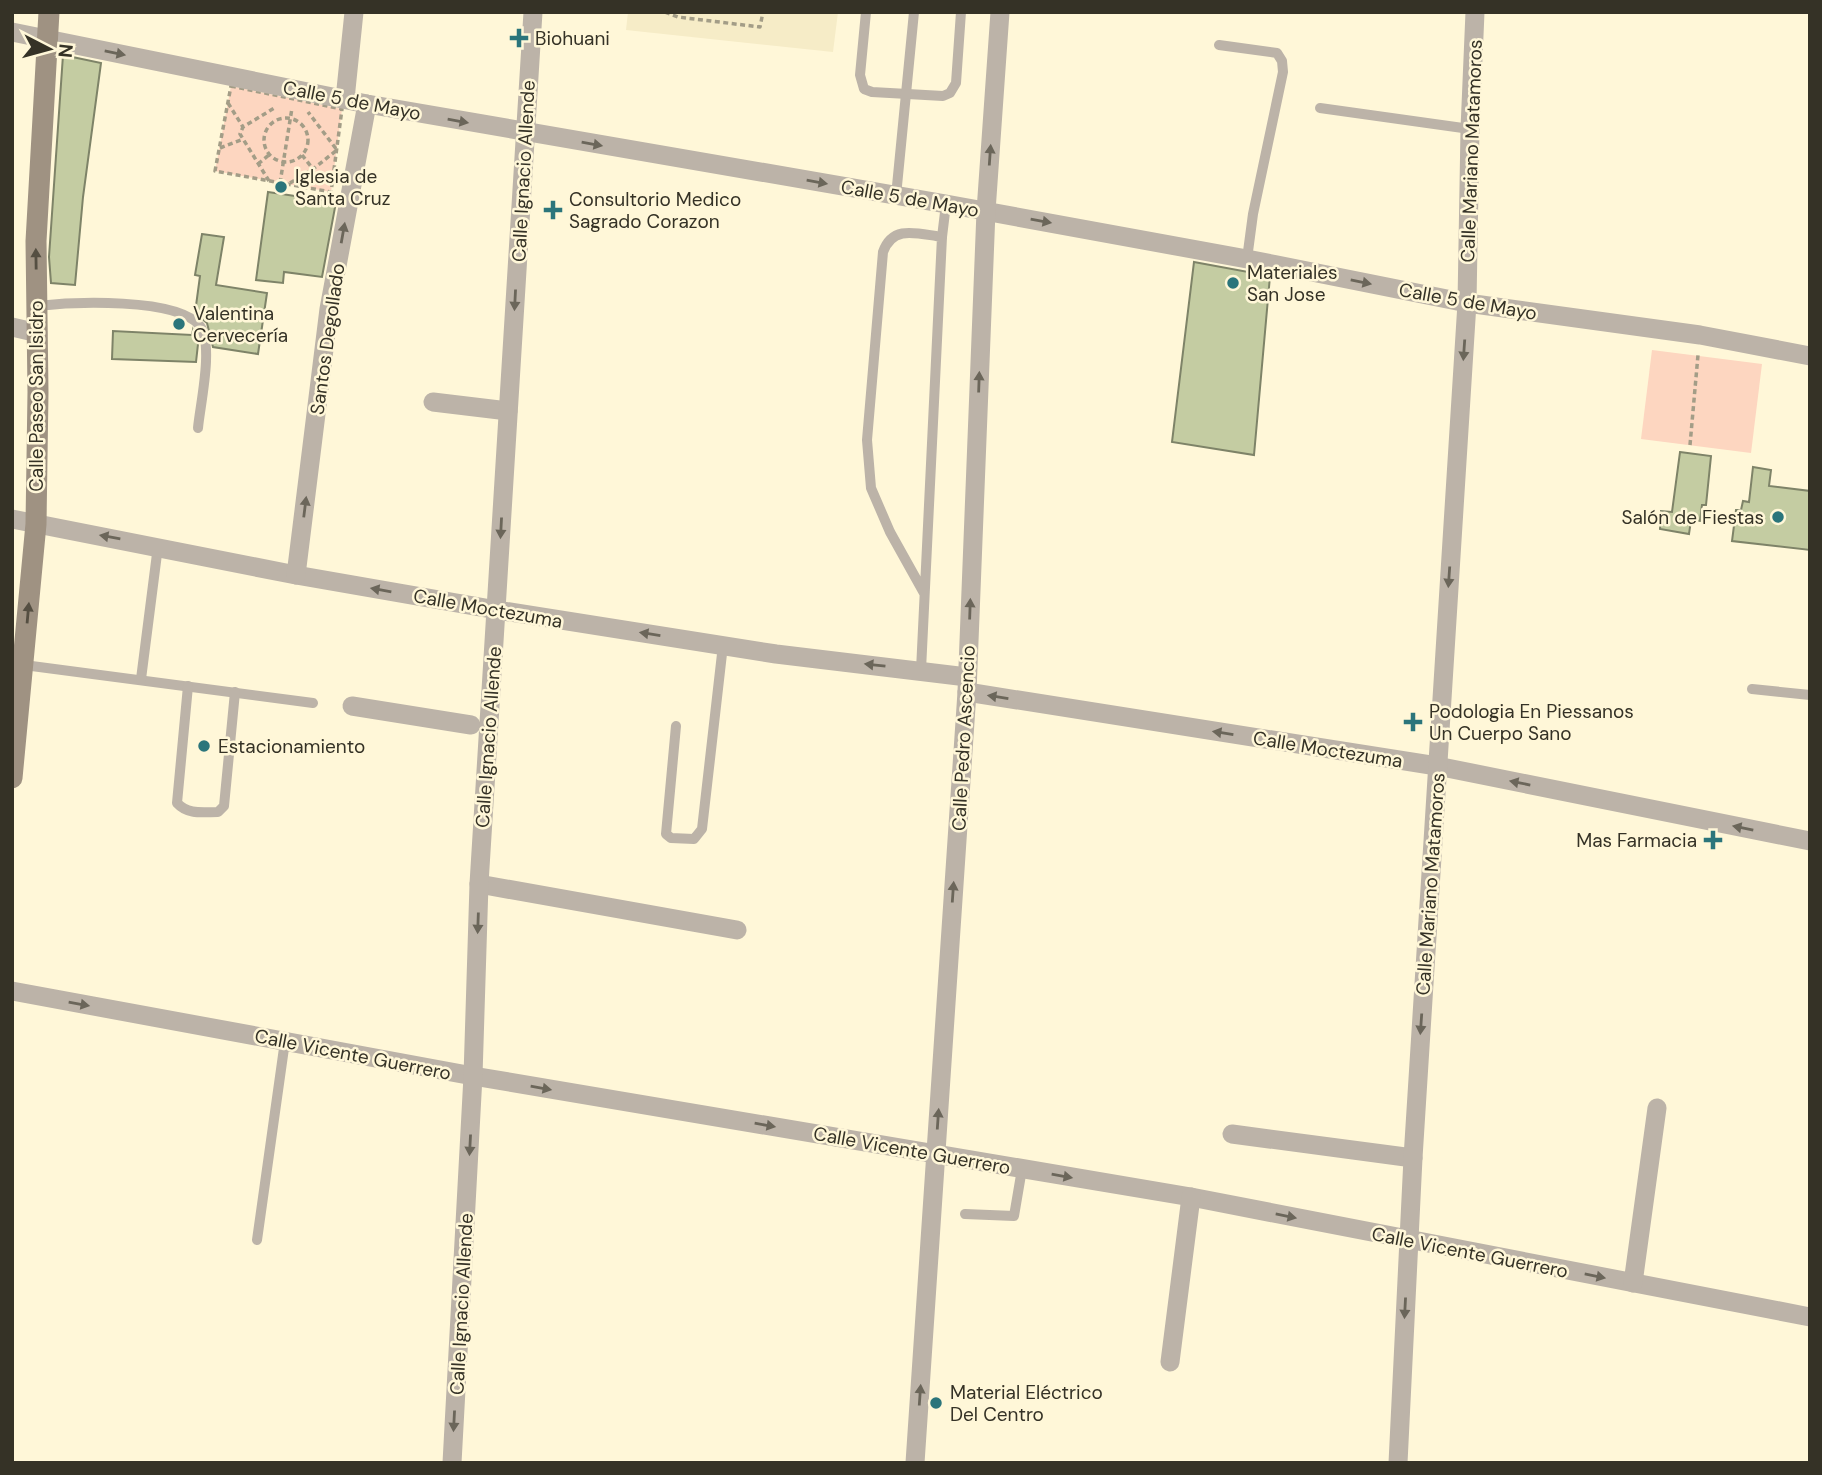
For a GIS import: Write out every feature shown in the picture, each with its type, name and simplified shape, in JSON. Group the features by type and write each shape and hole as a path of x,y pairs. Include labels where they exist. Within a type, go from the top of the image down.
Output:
{"main road":[{"name":"Calle Paseo San Isidro","path":"12,778 36,524 36,241 49,12"}],"street":[{"path":"345,99 354,12"},
{"name":"Calle Ignacio Allende","path":"452,1463 473,1076 479,884 480,726 497,610 533,12"},
{"name":"Calle Pedro Ascencio","path":"915,1463 967,685 986,211 1000,12"},
{"name":"Calle Mariano Matamoros","path":"1398,1463 1408,1240 1467,303 1475,12"},
{"name":"Calle 5 de Mayo","path":"12,33 367,104 986,211 1467,303 1700,335 1810,356"},
{"name":"Santos Degollado","path":"296,575 330,309 367,104"},
{"path":"12,327 38,333"},
{"path":"433,402 508,411"},
{"name":"Calle Moctezuma","path":"12,519 296,575 497,610 776,654 921,670 967,685 1437,766 1810,841"},
{"path":"352,706 480,726"},
{"path":"479,884 737,929"},
{"name":"Calle Vicente Guerrero","path":"12,991 473,1076 1191,1198 1810,1317"},
{"path":"1633,1283 1657,1108"},
{"path":"1232,1134 1413,1158"},
{"path":"1170,1362 1191,1198"}],"lane":[{"path":"866,12 860,75 864,89 872,92 943,96 950,93 956,83 961,12"},
{"path":"896,196 914,12"},
{"path":"1219,45 1277,52 1282,61 1283,72 1253,214 1247,259"},
{"path":"1320,108 1470,129"},
{"path":"921,670 942,237 946,204"},
{"path":"924,593 890,532 871,488 867,440 883,252 893,235 905,233 942,237"},
{"path":"37,306 128,304 177,311 200,327 207,348 198,428"},
{"path":"141,679 158,546"},
{"path":"676,726 666,834 671,838 694,839 702,829 723,645"},
{"path":"24,665 313,703"},
{"path":"188,686 177,803 190,812 218,812 224,806 234,692"},
{"path":"1752,689 1810,695"},
{"path":"257,1240 285,1041"},
{"path":"965,1214 1014,1216 1022,1169"}],"path":[{"path":"666,12 678,17 760,27 763,12"},
{"path":"231,86 291,99 342,109 331,192 215,171 231,86"},
{"path":"269,181 240,134 243,127 291,99"},
{"path":"280,183 291,99"},
{"path":"299,100 337,150"},
{"path":"228,103 243,127"},
{"path":"262,116 269,127"},
{"path":"290,118 298,120 307,130 308,145 302,155 293,161 284,162 270,154 264,143 269,127 277,120 290,118"},
{"path":"307,130 318,124"},
{"path":"219,149 241,139"},
{"path":"289,184 337,150"},
{"path":"258,164 270,154"},
{"path":"302,155 313,169"},
{"path":"1690,445 1700,335"}],"shaded area":[{"path":"628,12 838,12 833,52 626,30"},
{"path":"231,86 342,109 331,192 215,171"},
{"path":"1652,350 1762,364 1751,453 1641,439"}],"building":[{"path":"63,55 101,63 83,197 75,285 51,283 49,257"},
{"path":"268,192 336,202 322,277 284,272 283,283 256,280"},
{"path":"202,234 224,237 216,285 267,293 258,354 213,347 207,323 195,313 200,276 195,275"},
{"path":"1194,262 1270,276 1254,455 1172,442"},
{"path":"193,330 198,344 196,362 112,359 113,331 192,335"},
{"path":"1680,452 1711,456 1706,505 1702,505 1700,521 1691,520 1689,534 1660,529 1661,511 1672,512"},
{"name":"Salón de Fiestas","path":"1753,467 1771,470 1769,486 1810,491 1810,550 1732,541 1736,510 1741,510 1743,501 1749,502"}],"place":[{"name":"Biohuani","path":"519,38"},
{"name":"Iglesia de Santa Cruz","path":"281,187"},
{"name":"Consultorio Medico Sagrado Corazon","path":"553,210"},
{"name":"Materiales San Jose","path":"1233,283"},
{"name":"Valentina Cervecería","path":"179,324"},
{"name":"Salón de Fiestas","path":"1778,517"},
{"name":"Podologia En Piessanos Un Cuerpo Sano","path":"1413,722"},
{"name":"Estacionamiento","path":"204,746"},
{"name":"Mas Farmacia","path":"1713,840"},
{"name":"Material Eléctrico Del Centro","path":"936,1403"}]}
